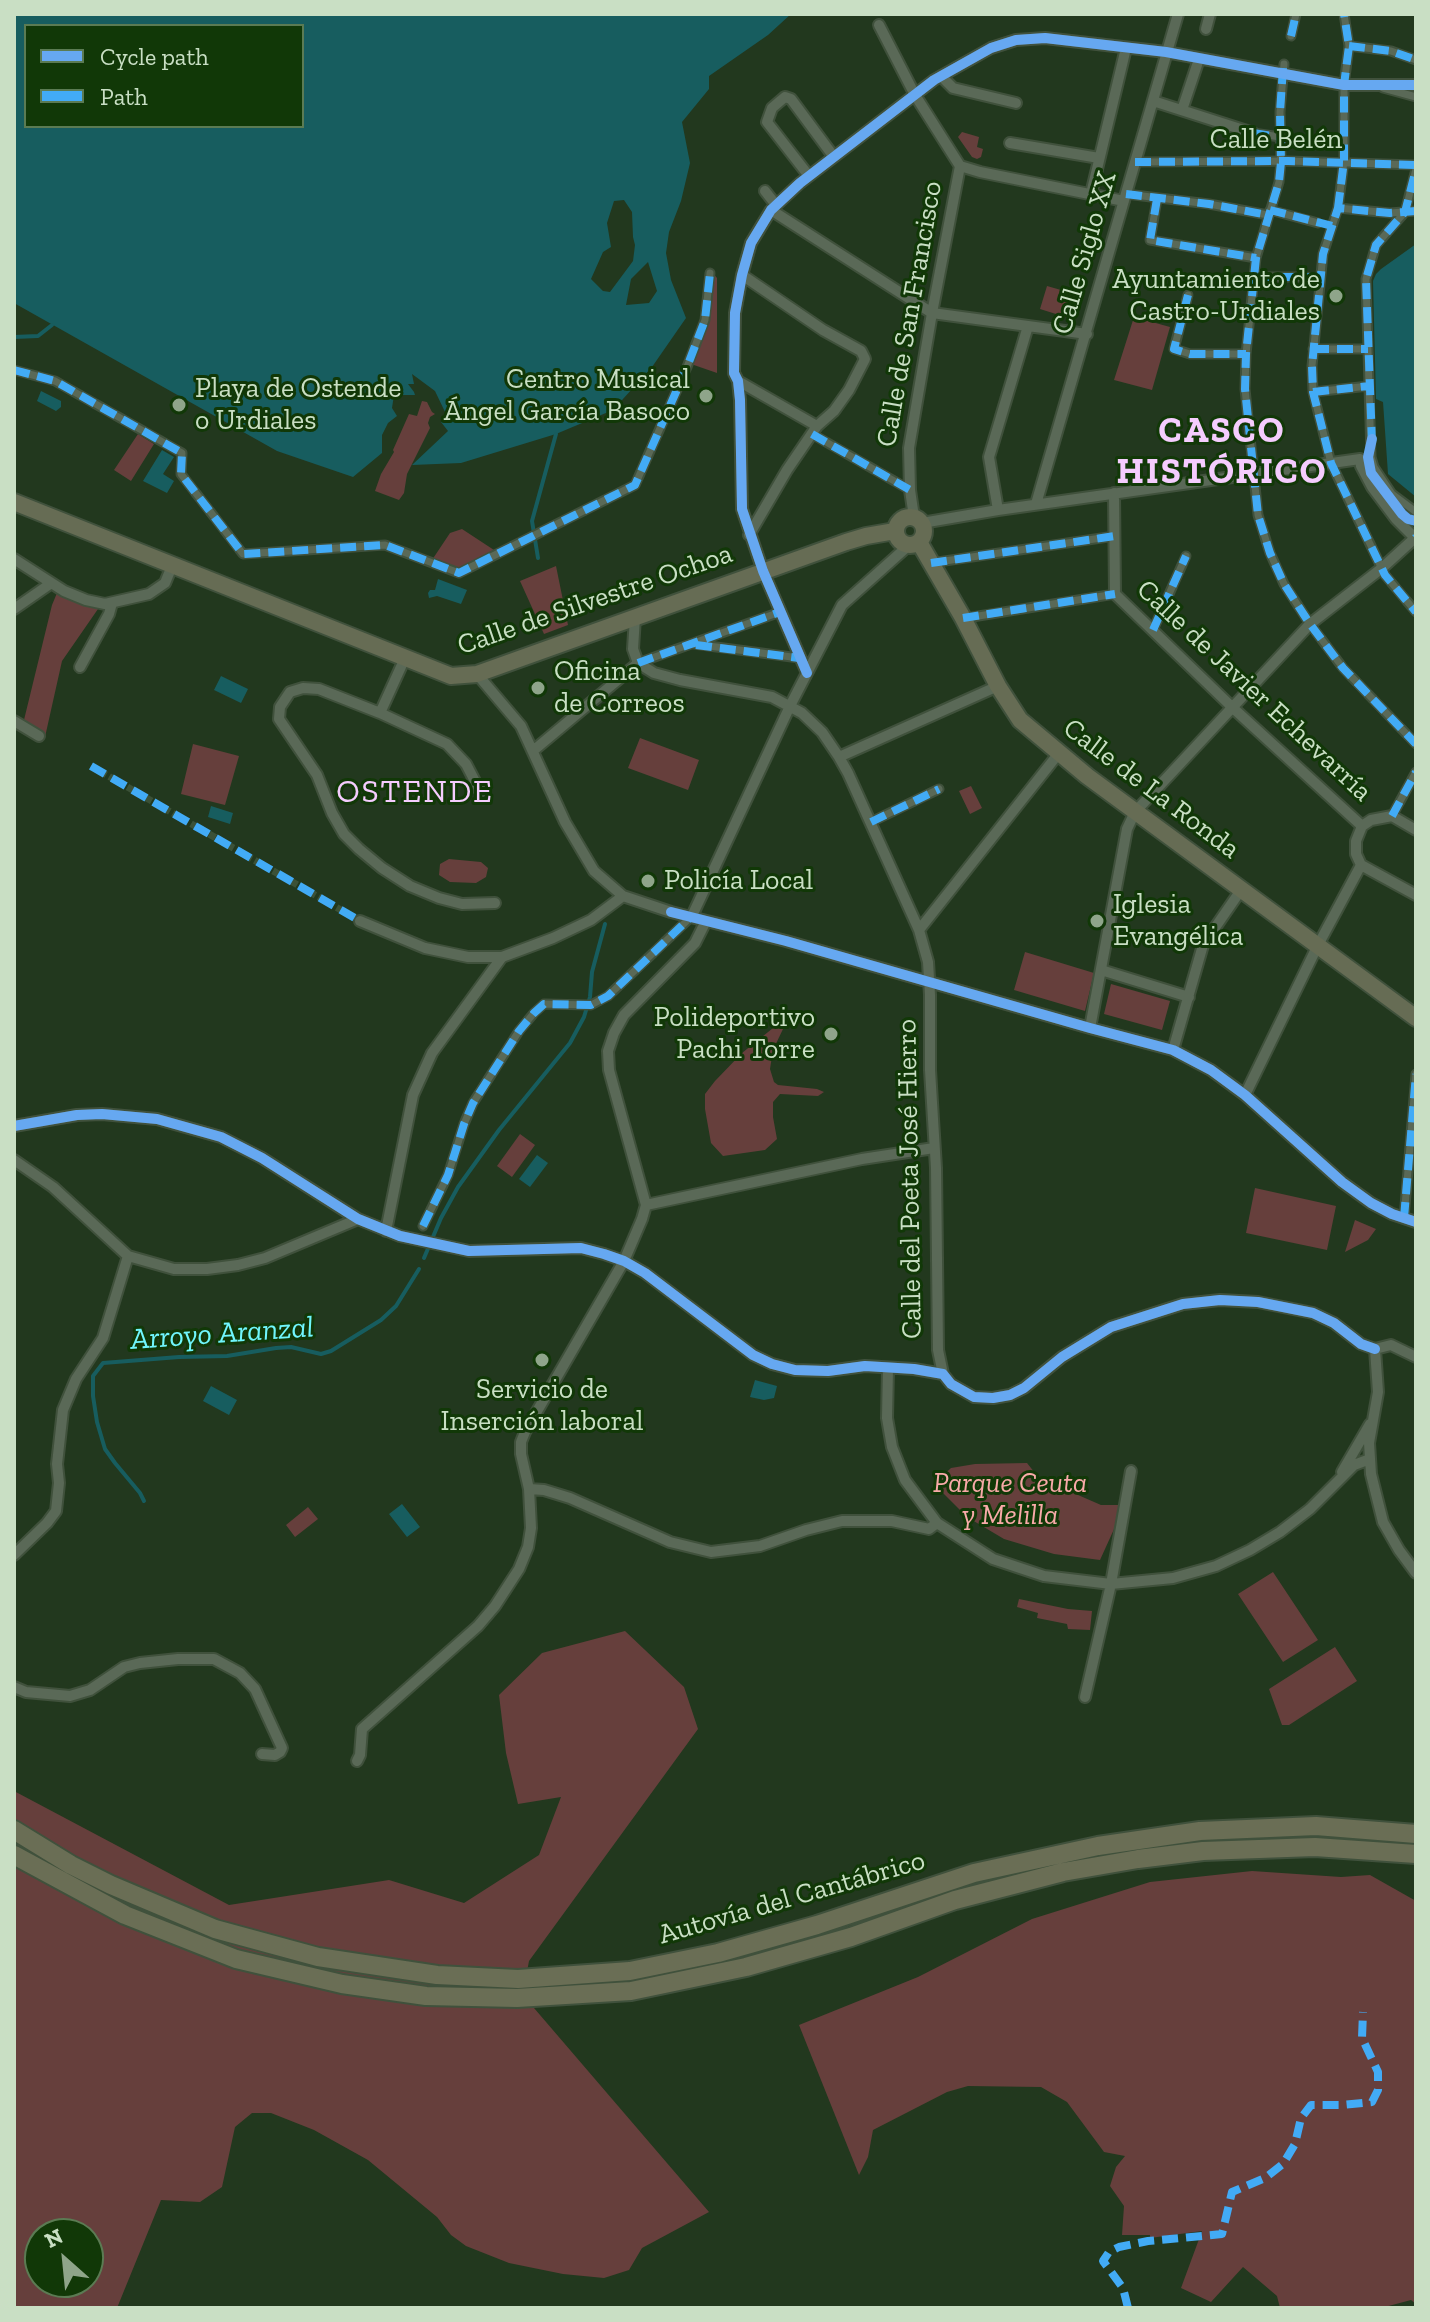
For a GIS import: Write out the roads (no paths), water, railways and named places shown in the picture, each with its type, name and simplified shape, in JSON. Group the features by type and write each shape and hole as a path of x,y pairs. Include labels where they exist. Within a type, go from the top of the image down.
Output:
{"highway":[{"name":"Calle de Silvestre Ochoa","path":"14,502 451,676 477,674 763,571 866,536 895,531"},
{"path":"901,519 918,520 924,531 914,544 900,542 895,531 901,519"},
{"name":"Calle de La Ronda","path":"914,544 931,563 1020,720 1135,812 1416,1018"},
{"name":"Autovía del Cantábrico","path":"14,1830 111,1885 215,1929 318,1957 437,1975 518,1979 630,1971 718,1953 817,1925 974,1873 1124,1841 1200,1831 1316,1826 1416,1834"},
{"name":"Autovía del Cantábrico","path":"14,1855 125,1915 236,1959 342,1984 426,1996 517,1998 631,1991 746,1967 851,1937 955,1900 1063,1872 1138,1859 1203,1851 1315,1847 1416,1854"}],"street":[{"name":"Calle Siglo XX","path":"1036,504 1178,14"},
{"path":"1206,29 1210,14"},
{"path":"1291,36 1296,14"},
{"path":"1353,14 1345,17 1349,46 1344,85 1344,161 1338,208 1319,277 1313,392 1331,463 1389,581 1416,612"},
{"path":"879,25 915,95 960,166 1091,194 1209,204 1269,212 1318,223"},
{"path":"807,673 763,571 742,509 740,400 734,373 735,313 751,243 773,207 941,76 991,48 1028,38 1283,68 1344,85 1416,85"},
{"path":"1349,46 1391,51 1415,59"},
{"path":"1091,194 1126,48"},
{"path":"1182,110 1199,59"},
{"path":"1283,68 1279,182 1256,258 1246,354 1245,389 1258,515 1284,584 1310,624 1343,668 1416,744"},
{"path":"941,76 953,88 1016,103"},
{"path":"1379,87 1416,97"},
{"path":"809,176 767,122 772,108 785,97 791,99 834,157"},
{"path":"1153,101 1253,133 1280,137"},
{"path":"1010,143 1099,158"},
{"name":"Calle Belén","path":"1135,162 1344,161 1416,167"},
{"name":"Calle de San Francisco","path":"918,520 910,490 909,448 960,166"},
{"path":"1416,167 1405,212 1376,245 1366,279 1371,457 1392,494 1416,512"},
{"path":"765,191 773,207 932,313 1087,334"},
{"path":"1157,199 1150,240 1256,258"},
{"path":"1338,208 1390,213 1416,211"},
{"path":"14,370 55,381 182,453 181,474 243,554 385,545 459,573 635,485 705,320 710,273"},
{"path":"742,275 864,355 865,359 849,390 834,411 814,430 787,470 749,535"},
{"path":"1255,277 1307,277"},
{"path":"1188,295 1174,349 1190,354 1246,354"},
{"path":"998,510 989,457 1028,326"},
{"path":"1313,349 1368,349"},
{"path":"738,381 910,490"},
{"path":"1313,392 1369,386"},
{"path":"918,520 1360,459 1372,487 1396,519 1416,538 1310,624 1135,812 1127,829 1090,1028"},
{"name":"Calle de Javier Echevarría","path":"1114,493 1115,594 1362,826"},
{"path":"931,563 1115,536"},
{"path":"423,1226 448,1175 473,1103 534,1013 544,1004 591,1005 608,996 692,916 790,706 842,605 914,544"},
{"path":"1153,630 1186,556"},
{"path":"14,559 50,584 86,600 105,604 149,594 165,583 172,566"},
{"path":"14,609 50,584"},
{"path":"963,618 1115,594"},
{"path":"80,667 116,603"},
{"path":"534,750 638,663 780,612"},
{"path":"635,617 633,649 638,663 654,673 772,697 790,706"},
{"path":"692,644 799,658"},
{"path":"380,713 405,658"},
{"path":"477,674 521,726 578,846 594,871 623,896 1173,1050 1211,1070 1245,1095 1342,1182 1371,1203 1416,1222"},
{"path":"839,757 998,686"},
{"path":"480,791 466,764 447,744 380,713 319,689 303,688 290,692 280,707 279,719 317,775 344,834 359,849 410,886 439,898 462,904 495,903"},
{"name":"Calle del Poeta José Hierro","path":"790,706 822,732 839,757 919,930 928,962 938,1350 943,1374"},
{"path":"14,721 39,736"},
{"path":"919,930 1059,753"},
{"path":"1392,816 1416,772"},
{"path":"871,822 939,789"},
{"path":"1416,830 1392,816 1371,820 1362,826 1356,841 1356,854 1361,865 1416,895"},
{"path":"1245,1095 1361,865"},
{"path":"1173,1050 1203,945 1241,890"},
{"path":"360,921 425,948 468,957 502,957 591,920 623,896"},
{"path":"357,1761 362,1729 478,1626 519,1569 528,1547 531,1528 529,1489 521,1442 624,1261 646,1205 609,1070 608,1051 624,1015 695,943 706,921"},
{"path":"386,1231 413,1095 432,1053 502,957"},
{"path":"1101,970 1189,997"},
{"path":"1404,1218 1416,1074"},
{"path":"14,1126 102,1114 172,1122 221,1137 262,1158 358,1219 400,1236 469,1251 581,1248 624,1261 689,1305 753,1355 795,1370 828,1371 865,1366 914,1369 943,1374 951,1384 974,1397 993,1398 1024,1388 1071,1351 1111,1327 1183,1304 1220,1300 1258,1302 1313,1313 1334,1323 1361,1344 1375,1349 1391,1345 1416,1357"},
{"path":"646,1205 862,1159 934,1148"},
{"path":"14,1160 53,1187 128,1256 174,1269 238,1265 287,1249 358,1219"},
{"path":"14,1555 56,1511 63,1410 76,1379 103,1338 128,1256"},
{"path":"1375,1349 1378,1392 1369,1443 1371,1474 1383,1522 1416,1573"},
{"path":"888,1368 887,1418 892,1447 905,1480 937,1523 993,1559 1044,1576 1111,1584 1173,1578 1216,1566 1280,1532 1310,1509 1354,1465 1370,1459"},
{"path":"1335,1484 1373,1418"},
{"path":"1085,1697 1111,1584 1131,1471"},
{"path":"529,1489 570,1498 670,1542 711,1552 760,1546 842,1521 892,1521 929,1529 937,1523"},
{"path":"14,1687 26,1692 70,1696 90,1690 124,1667 178,1659 214,1659 246,1678 267,1715 282,1748 275,1755 262,1754"}],"water":[{"path":"14,14 791,14 768,35 709,76 709,89 682,122 690,163 681,201 669,232 666,253 671,280 686,318 652,367 613,410 556,434 461,463 412,465 448,431 441,422 446,414 435,391 412,374 414,384 408,384 415,395 394,395 392,408 397,416 388,423 382,435 382,453 353,477 277,451 14,303","holes":["624,200 632,212 633,261 610,292 603,291 591,279 603,252 611,247 607,223 614,201","648,262 657,291 649,303 626,305 631,279"]},
{"path":"1416,244 1416,497 1388,474 1383,402 1376,399 1373,281 1381,269"},
{"path":"41,391 61,401 61,407 56,411 37,401"},
{"path":"162,450 174,457 163,474 174,481 167,493 143,481"},
{"path":"438,579 467,590 461,604 437,596 429,598 428,593 435,590"},
{"path":"221,676 248,689 241,703 214,690"},
{"path":"211,806 233,813 230,824 208,817"},
{"path":"537,1155 548,1163 530,1187 519,1179"},
{"path":"755,1380 777,1386 774,1398 764,1400 750,1397"},
{"path":"211,1386 237,1400 229,1415 203,1401"},
{"path":"402,1504 420,1527 407,1537 389,1514"}],"waterway":[{"path":"14,337 38,336 52,325"},
{"name":"Arroyo Aranzal","path":"538,558 532,521 556,434"},
{"name":"Arroyo Aranzal","path":"424,1258 458,1187 499,1130 570,1043 584,1017 590,997 592,972 605,924"},
{"name":"Arroyo Aranzal","path":"144,1501 105,1449 93,1396 93,1376 103,1363 227,1356 291,1347 321,1354 381,1320 396,1306 419,1269"}],"tunnel":[{"path":"91,766 360,921"}],"place":[{"name":"Ayuntamiento de Castro-Urdiales","path":"1336,296"},
{"name":"Centro Musical Ángel García Basoco","path":"706,396"},
{"name":"Playa de Ostende o Urdiales","path":"179,405"},
{"name":"Oficina de Correos","path":"538,688"},
{"name":"Policía Local","path":"648,881"},
{"name":"Iglesia Evangélica","path":"1097,921"},
{"name":"Polideportivo Pachi Torre","path":"831,1034"},
{"name":"Servicio de Inserción laboral","path":"542,1360"}],"district":[{"name":"CASCO HISTÓRICO","path":"1222,452"},
{"name":"OSTENDE","path":"415,793"}],"park label":[{"name":"Parque Ceuta y Melilla","path":"1010,1500"}]}
